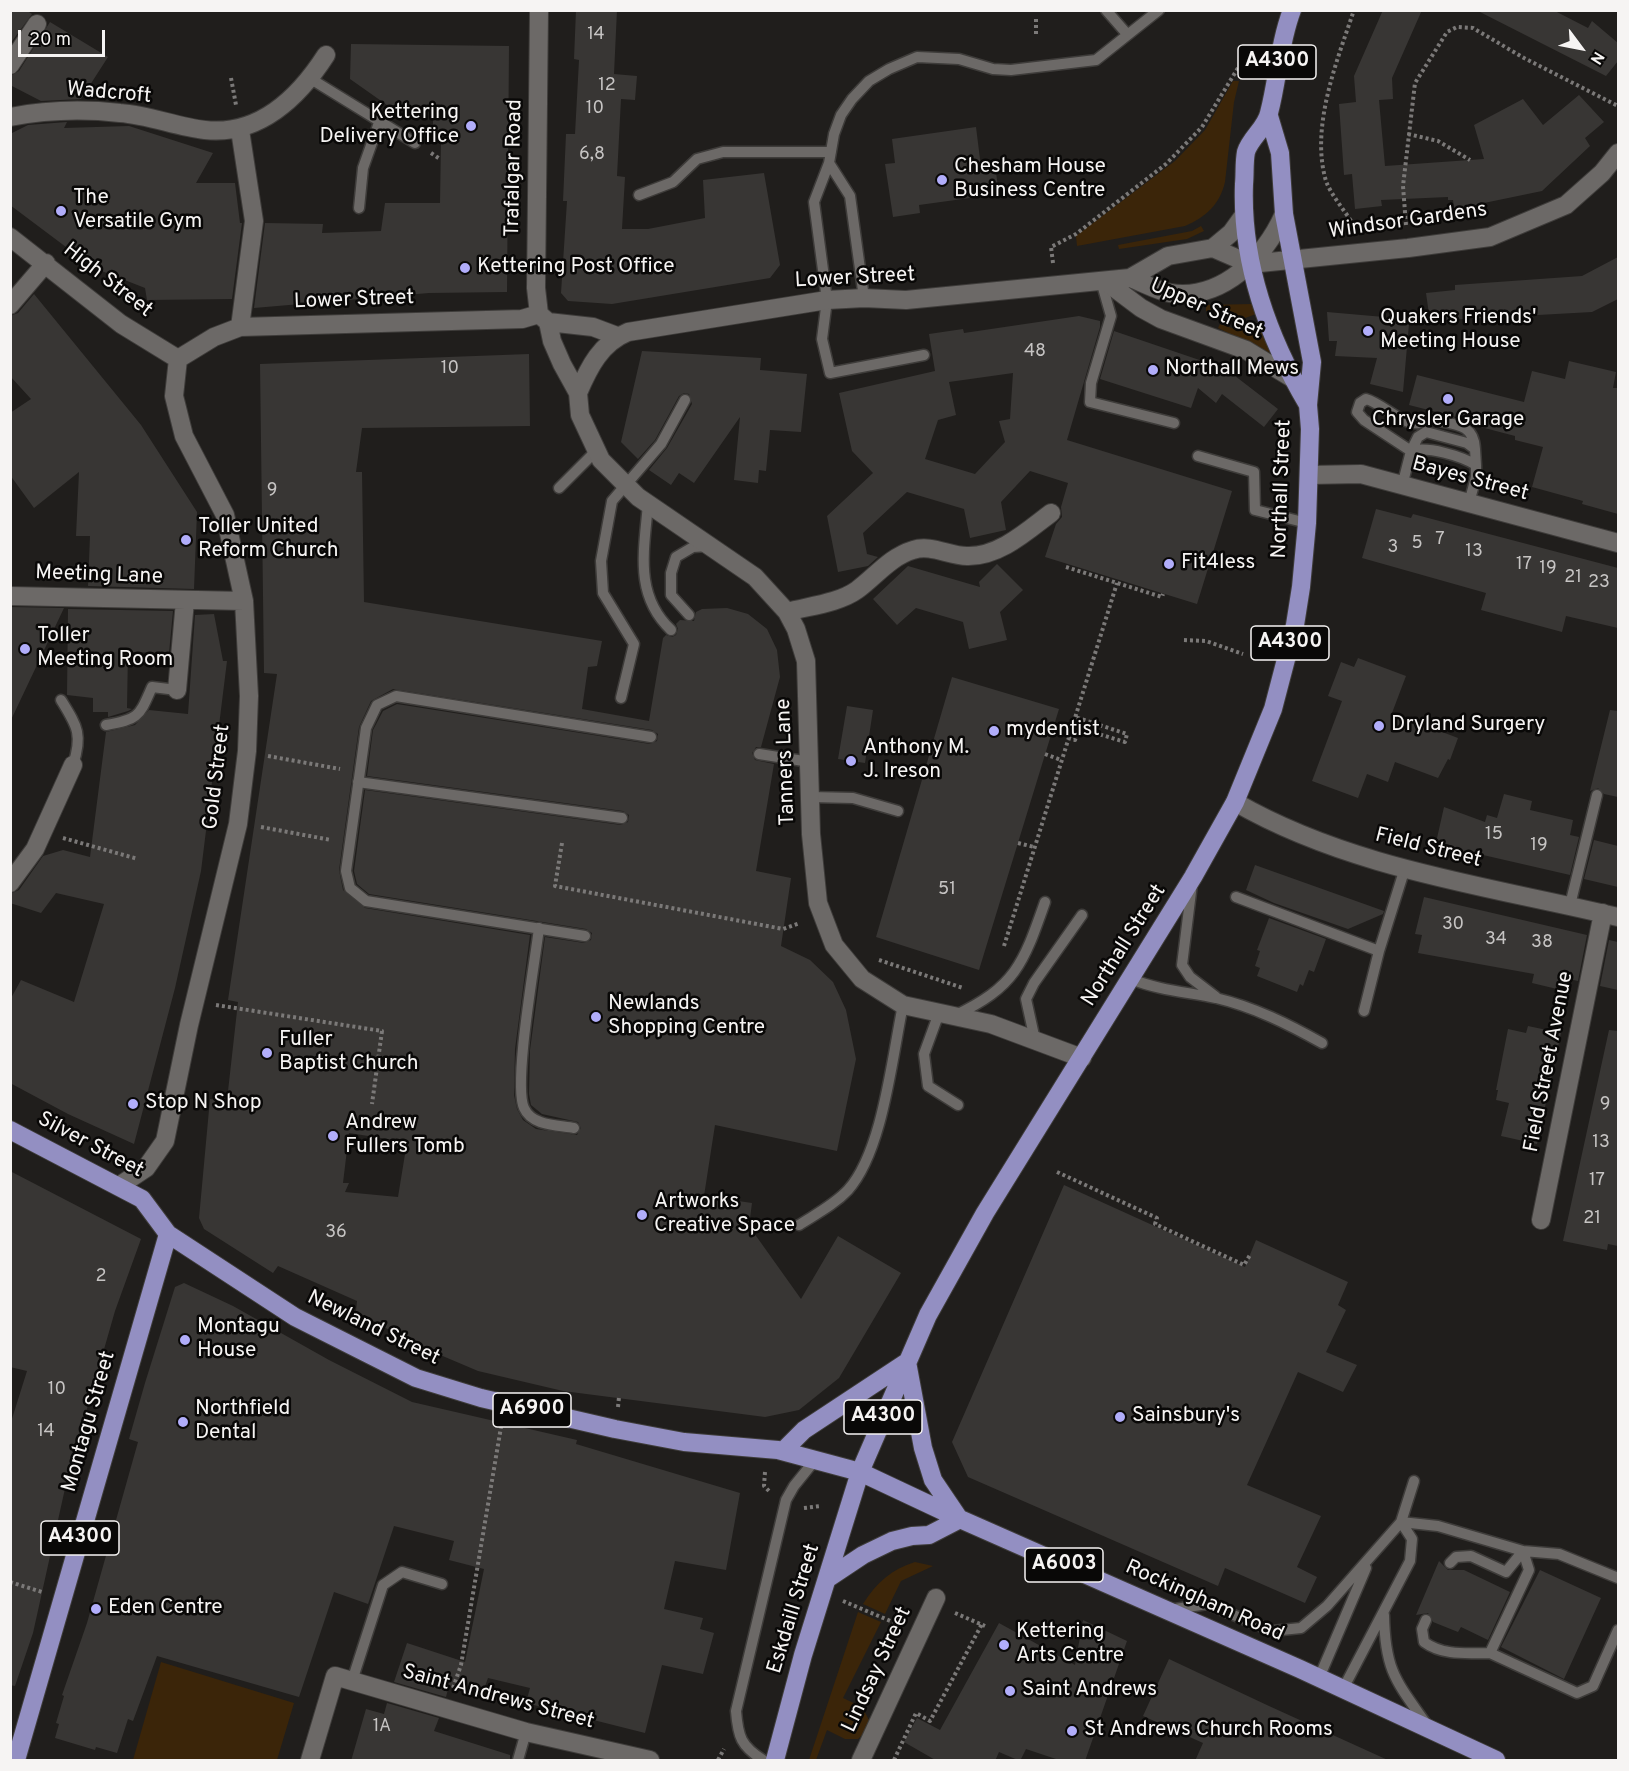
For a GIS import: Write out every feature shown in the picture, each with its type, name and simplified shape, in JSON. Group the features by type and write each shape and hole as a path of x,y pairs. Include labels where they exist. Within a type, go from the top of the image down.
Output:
{"main road":[{"name":"A4300","path":"1250,264 1244,215 1246,151 1269,116 1278,60 1292,10"},
{"name":"A4300","path":"1269,116 1280,153 1284,214 1293,261"},
{"name":"Northall Street","path":"860,1472 928,1315 979,1223 1193,877 1235,802 1265,733 1290,646 1301,587 1307,523 1308,405 1312,362 1293,261"},
{"name":"Northall Street","path":"1250,264 1292,378 1308,405"},
{"name":"Silver Street","path":"10,1130 142,1199 168,1234"},
{"name":"Montagu Street","path":"16,1761 168,1234"},
{"name":"Newland Street","path":"168,1234 295,1317 416,1378 505,1404 684,1442 783,1451 860,1472"},
{"path":"783,1451 804,1430 907,1362 923,1448 933,1480 960,1519 929,1535 892,1541 863,1555 827,1579"},
{"name":"Rockingham Road","path":"860,1472 960,1519 1319,1678 1496,1761"},
{"name":"Eskdaill Street","path":"775,1761 860,1472"}],"street":[{"name":"Trafalgar Road","path":"539,10 536,288 544,318 562,364 578,393"},
{"path":"10,65 37,24"},
{"name":"Wadcroft","path":"10,117 39,111 121,113 204,130 240,130 268,116 292,99 311,79 326,55"},
{"path":"240,130 254,221 240,327"},
{"name":"Windsor Gardens","path":"1250,264 1293,261 1490,237 1566,205 1602,173 1618,153"},
{"name":"Lower Street","path":"1130,278 1169,293 1198,292 1231,279 1267,247 1284,214"},
{"path":"1244,215 1231,233 1213,248 1250,264"},
{"name":"High Street","path":"10,237 121,324 178,359"},
{"name":"Lower Street","path":"617,336 649,327 827,300 864,298 906,300 1130,278 1168,256 1213,248"},
{"path":"10,305 46,263"},
{"name":"Upper Street","path":"1103,281 1141,309 1246,350 1292,378"},
{"name":"Lower Street","path":"178,359 214,337 240,327 544,318"},
{"path":"544,318 593,327 617,336 594,360 578,393"},
{"name":"Gold Street","path":"119,1186 146,1168 165,1141 195,1000 238,824 247,751 249,696 243,601 225,516 184,436 174,396 178,359"},
{"name":"Tanners Lane","path":"578,393 580,415 596,451 626,486 648,504 755,577 787,612 806,661 812,846 819,903 834,945 862,979 903,1005 991,1024 1082,1058"},
{"name":"Bayes Street","path":"1309,475 1360,474 1618,543"},
{"path":"787,612 856,591 886,564 915,549 926,548 965,556 982,555 1011,542 1051,513"},
{"name":"Meeting Lane","path":"10,596 243,601"},
{"name":"Meeting Lane","path":"177,690 185,601"},
{"path":"10,883 35,849 73,765"},
{"name":"Field Street","path":"1235,802 1282,827 1379,862 1611,915"},
{"name":"Field Street Avenue","path":"1542,1220 1611,915"},
{"name":"Lindsay Street","path":"861,1761 935,1601"},
{"path":"310,1761 344,1679"},
{"name":"Saint Andrews Street","path":"344,1679 526,1732 650,1761"}],"lane":[{"path":"1106,10 1127,34"},
{"path":"924,356 830,373 822,339 827,300 814,202 830,157 841,115 869,81 918,57 944,57 993,69 1033,70 1096,60 1159,10"},
{"path":"311,79 415,143"},
{"path":"359,208 363,168 380,120"},
{"path":"639,195 673,182 697,159 723,152 830,157"},
{"path":"830,157 850,196 864,298"},
{"path":"1103,281 1111,315 1090,383 1090,402 1174,423"},
{"path":"1411,451 1364,420 1357,412 1360,403 1366,399 1377,403 1410,424 1424,424"},
{"path":"621,698 634,644 603,593 601,561 612,501 661,444 685,400"},
{"path":"1402,486 1411,451 1424,424 1431,419 1470,429 1475,435 1476,477 1468,503"},
{"path":"1418,437 1426,432 1467,443 1476,449"},
{"path":"1411,451 1419,448 1469,461 1476,465"},
{"path":"558,488 596,451"},
{"path":"1198,456 1254,472 1255,510 1307,523"},
{"path":"648,504 644,550 646,595 655,615 671,630"},
{"path":"689,615 671,595 671,573 676,557 693,546 708,546"},
{"path":"106,724 131,721 141,711 152,687 177,690"},
{"path":"585,936 366,901 350,888 346,871 366,728 377,705 396,696 651,737"},
{"path":"61,700 77,726 80,744 73,765"},
{"path":"759,754 810,762"},
{"path":"358,782 622,818"},
{"path":"1570,906 1597,795"},
{"path":"811,797 853,798 898,811"},
{"path":"1364,1011 1379,951 1405,868"},
{"path":"1193,877 1182,965 1190,977 1219,999"},
{"path":"1236,897 1379,951"},
{"path":"958,1105 928,1086 924,1054 946,1015 978,1005 1003,987 1028,951 1045,903"},
{"path":"1035,1040 1026,999 1034,983 1082,915"},
{"path":"539,928 520,1083 525,1109 538,1122 574,1128"},
{"path":"1131,979 1154,988 1219,999 1274,1017 1322,1043"},
{"path":"799,1225 830,1206 847,1192 859,1177 870,1154 903,1005"},
{"path":"763,1761 746,1749 738,1728 736,1711 786,1500 815,1460"},
{"path":"1168,1610 1207,1604 1272,1631 1301,1628 1327,1606 1380,1543 1401,1522 1414,1481"},
{"path":"1401,1522 1438,1526 1522,1551 1559,1554 1618,1578"},
{"path":"1343,1689 1410,1561 1412,1539 1401,1522"},
{"path":"1450,1563 1456,1557 1471,1556 1506,1572 1522,1551"},
{"path":"1490,1653 1529,1570 1522,1551"},
{"path":"1319,1678 1368,1560"},
{"path":"344,1679 383,1585 402,1572 442,1584"},
{"path":"1383,1611 1384,1650 1395,1679 1431,1730"},
{"path":"1426,1620 1422,1629 1424,1642 1432,1648 1455,1653 1490,1653 1577,1694 1593,1686 1618,1629"},
{"path":"518,1761 526,1732"}],"path":[{"path":"1353,253 1353,224 1326,182 1322,143 1326,102 1354,10"},
{"path":"1036,19 1036,34"},
{"path":"1408,248 1403,186 1415,83 1447,32 1457,27 1473,28 1524,58 1618,106"},
{"path":"1052,255 1051,247 1076,234 1166,164 1202,127 1252,45"},
{"path":"1408,134 1438,141 1470,160"},
{"path":"1066,567 1076,568 1162,597 1163,594"},
{"path":"1003,948 1117,583"},
{"path":"1184,640 1206,641 1243,654"},
{"path":"1068,738 1074,740 1079,728 1125,742 1127,734 1075,717"},
{"path":"247,751 351,771"},
{"path":"1045,754 1062,760"},
{"path":"238,824 339,841"},
{"path":"43,832 138,859"},
{"path":"562,843 555,886 783,929 823,915"},
{"path":"1018,843 1034,848"},
{"path":"875,959 965,988"},
{"path":"195,1000 382,1031 372,1104"},
{"path":"1057,1173 1157,1218 1155,1224 1244,1265 1250,1255"},
{"path":"446,1709 460,1665 505,1404"},
{"path":"766,1467 764,1486 770,1492"},
{"path":"803,1508 821,1506"},
{"path":"10,1582 63,1599"},
{"path":"894,1761 916,1713 930,1721 983,1625 935,1601"},
{"path":"854,1605 920,1634"}],"shaded area":[{"path":"1233,81 1239,81 1234,102 1225,182 1220,197 1211,209 1185,226 1077,246 1076,236 1175,161 1205,130"},
{"path":"1201,226 1204,231 1187,239 1119,249 1118,245 1192,231"},
{"path":"1252,304 1256,314 1237,321 1206,311 1206,305"},
{"path":"1220,324 1240,331 1261,324 1274,352 1270,353 1218,328"},
{"path":"915,1562 933,1566 901,1581 885,1614 863,1604 885,1578"},
{"path":"858,1612 881,1622 843,1698 862,1707 869,1720 865,1732 858,1739 845,1739 827,1730 816,1760 809,1760"},
{"path":"161,1662 294,1703 277,1760 133,1760"}],"building":[{"path":"10,10 26,10 32,14 10,44"},
{"path":"576,10 617,10 614,74 637,76 635,100 621,99 617,176 625,177 622,229 648,229 705,218 703,180 764,173 780,265 770,278 612,304 568,301 561,293 567,201 563,201 566,134 575,134 579,60 574,59"},
{"path":"1383,10 1422,10 1392,78 1393,99 1379,100 1385,166 1484,159 1474,125 1523,99 1543,125 1579,95 1604,122 1585,138 1590,146 1542,191 1484,203 1485,213 1455,215 1453,200 1448,200 1448,197 1381,200 1382,206 1355,209 1352,174 1344,175 1339,104 1356,102 1354,76"},
{"path":"1476,10 1553,10 1588,28 1592,21 1618,43 1618,61 1606,76"},
{"path":"50,22 108,57 81,99 41,101 10,85 10,76 19,71"},
{"path":"351,44 509,46 507,292 429,293 254,308 265,223 323,224 322,233 381,231 385,203 440,203 441,141 433,141 433,111 394,110 350,79"},
{"path":"67,122 64,128 129,126 213,153 196,183 235,183 240,223 242,223 232,299 147,300 145,288 94,268 10,205 10,134 28,125"},
{"name":"Chesham House Business Centre","path":"976,127 981,167 995,165 999,194 919,205 920,213 893,217 885,164 895,163 892,139"},
{"path":"1618,257 1618,299 1592,312 1430,321 1426,293 1455,290 1455,285 1582,276"},
{"path":"34,294 141,425 197,512 194,589 88,586 90,536 76,536 79,472 34,508 10,475 10,413 31,399 10,376 10,316 18,313"},
{"name":"Quakers Friends' Meeting House","path":"1327,312 1407,319 1409,324 1403,392 1370,384 1377,358 1335,356 1337,341 1329,341"},
{"path":"1079,316 1100,321 1067,440 1232,491 1197,604 1045,557 1056,524 1062,517 1061,507 1068,483 1030,471 1001,502 1006,530 970,538 964,509 907,492 863,533 867,554 878,557 868,566 838,572 827,516 873,473 852,451 839,393 935,371 929,334 963,329 964,333","holes":["1013,373 1010,419 999,421 1005,442 975,474 925,459 938,420 956,415 949,382"]},
{"name":"Northall Mews","path":"1114,331 1226,369 1278,409 1264,427 1222,394 1216,403 1198,388 1191,408 1100,379"},
{"path":"642,351 761,358 760,370 807,374 801,432 770,430 766,471 759,470 758,483 734,480 740,417 694,483 679,473 671,485 649,470 667,448 692,404 689,394 684,393 679,396 655,440 638,459 621,442"},
{"name":"Newlands Shopping Centre","path":"529,354 530,426 362,428 356,472 362,472 364,602 602,641 597,666 588,667 582,709 649,721 663,638 666,635 672,637 676,635 678,629 676,624 680,620 694,621 696,612 702,609 727,608 748,614 767,629 777,650 780,677 761,747 756,747 752,753 755,760 774,764 756,871 791,878 781,946 810,960 833,982 846,1010 856,1059 837,1151 715,1125 704,1196 752,1203 749,1226 801,1299 838,1236 901,1273 839,1378 799,1410 765,1417 563,1391 478,1371 412,1343 356,1311 357,1301 278,1266 273,1273 204,1229 199,1218 210,1099 227,1100 238,1002 228,1000 277,674 264,673 260,364","holes":["393,689 652,730 658,734 657,741 650,744 397,704 383,711 373,730 367,776 623,811 629,815 628,822 621,825 365,790 354,871 357,884 369,894 586,929 592,933 591,940 584,943 545,937 530,1050 531,1105 542,1114 578,1122 581,1128 577,1135 536,1129 523,1120 517,1109 514,1095 515,1049 530,935 365,908 343,890 339,870 359,727 371,701","349,1133 407,1142 398,1197 345,1192 349,1183 343,1183"]},
{"path":"1569,361 1616,372 1613,388 1618,388 1618,514 1582,504 1583,501 1532,487 1543,447 1515,440 1515,436 1473,425 1456,417 1409,405 1417,375 1524,402 1532,371 1565,379"},
{"path":"1376,509 1411,518 1413,514 1618,568 1618,628 1566,616 1562,632 1481,610 1486,593 1362,558"},
{"path":"997,564 1023,590 1000,612 1007,640 969,649 963,622 916,608 897,625 873,599 908,566 980,587 979,582"},
{"name":"Toller Meeting Room","path":"10,607 64,608 10,722"},
{"path":"68,609 173,611 169,653 128,652 127,708 132,709 108,717 108,712 93,712 93,698 67,695"},
{"path":"214,614 223,661 227,661 201,871 175,988 134,1144 68,1114 10,1083 10,1000 21,980 74,1002 104,904 56,893 41,913 10,903 10,894 19,890 43,856 63,850 90,857 106,732 135,725 149,710 188,714 195,615"},
{"name":"Dryland Surgery","path":"1358,658 1406,676 1392,713 1458,738 1450,760 1448,759 1438,778 1395,762 1388,782 1367,774 1358,798 1312,781 1342,701 1328,696 1341,662 1354,667"},
{"path":"952,677 1059,709 979,970 876,937"},
{"path":"847,706 873,710 865,763 838,759"},
{"path":"1610,710 1618,711 1618,797 1604,794 1598,788 1590,791"},
{"path":"1504,794 1532,801 1530,810 1573,820 1570,835 1579,837 1570,875 1470,852 1467,859 1435,847 1444,807 1485,822 1487,815 1497,818"},
{"path":"1594,840 1618,846 1618,887 1584,879"},
{"path":"1255,865 1384,911 1383,914 1348,929 1274,903 1246,890"},
{"path":"1424,897 1587,935 1578,981 1560,977 1557,989 1532,983 1534,974 1418,953 1422,935 1415,934"},
{"path":"1269,918 1326,939 1314,972 1309,970 1303,986 1300,984 1297,992 1257,976 1260,968 1255,966 1260,951 1257,950"},
{"path":"1609,940 1618,942 1618,990 1600,986"},
{"path":"1528,1026 1561,1033 1537,1144 1501,1136 1509,1103 1496,1100 1508,1029 1526,1033"},
{"path":"1609,1030 1618,1031 1618,1246 1608,1244 1607,1250 1563,1241"},
{"path":"10,1171 141,1239 115,1311 68,1475 33,1633 15,1686 10,1685 10,1425 27,1371 10,1367"},
{"name":"Sainsbury's","path":"1064,1185 1245,1267 1256,1240 1348,1282 1338,1305 1346,1310 1326,1352 1357,1365 1343,1392 1298,1372 1247,1485 1321,1516 1297,1567 1317,1577 1305,1603 1225,1568 1218,1586 968,1477 952,1442"},
{"path":"184,1283 233,1306 329,1360 412,1402 577,1440 576,1444 740,1493 726,1570 675,1561 664,1609 703,1618 700,1629 714,1633 703,1674 662,1665 645,1733 526,1703 530,1688 488,1678 482,1695 449,1685 446,1697 394,1682 407,1643 465,1662 484,1569 449,1560 454,1541 394,1526 368,1604 334,1592 299,1697 157,1656 133,1721 128,1719 117,1753 96,1747 95,1750 55,1738 59,1724 56,1723 64,1696 62,1695 87,1623 138,1442 129,1439 175,1287"},
{"path":"1439,1561 1448,1570 1464,1570 1510,1592 1488,1640 1461,1627 1458,1632 1433,1622 1428,1613 1416,1615"},
{"path":"1540,1570 1601,1598 1564,1679 1501,1647"},
{"name":"Saint Andrews","path":"1083,1620 1127,1641 1085,1761 1062,1761 1026,1749 1020,1761 999,1752 995,1761 937,1761 904,1742 917,1718 940,1730 999,1623 1075,1665"},
{"path":"1169,1659 1390,1761 1195,1761 1203,1743 1143,1716"},
{"path":"387,1703 439,1718 434,1731 510,1755 510,1761 351,1761 366,1709 384,1714"}],"place":[{"name":"Kettering Delivery Office","path":"471,126"},
{"name":"Chesham House Business Centre","path":"942,180"},
{"name":"The Versatile Gym","path":"61,211"},
{"name":"Kettering Post Office","path":"465,268"},
{"name":"Quakers Friends' Meeting House","path":"1368,331"},
{"name":"Northall Mews","path":"1153,370"},
{"name":"Chrysler Garage","path":"1448,399"},
{"name":"Toller United Reform Church","path":"186,540"},
{"name":"Fit4less","path":"1169,564"},
{"name":"Toller Meeting Room","path":"25,649"},
{"name":"Dryland Surgery","path":"1379,726"},
{"name":"mydentist","path":"994,731"},
{"name":"Anthony M. J. Ireson","path":"851,761"},
{"name":"Newlands Shopping Centre","path":"596,1017"},
{"name":"Fuller Baptist Church","path":"267,1053"},
{"name":"Stop N Shop","path":"133,1104"},
{"name":"Andrew Fullers Tomb","path":"333,1136"},
{"name":"Artworks Creative Space","path":"642,1215"},
{"name":"Montagu House","path":"185,1340"},
{"name":"Sainsbury's","path":"1120,1417"},
{"name":"Northfield Dental","path":"183,1422"},
{"name":"Eden Centre","path":"96,1609"},
{"name":"Kettering Arts Centre","path":"1004,1645"},
{"name":"Saint Andrews","path":"1010,1691"},
{"name":"St Andrews Church Rooms","path":"1072,1731"}]}
